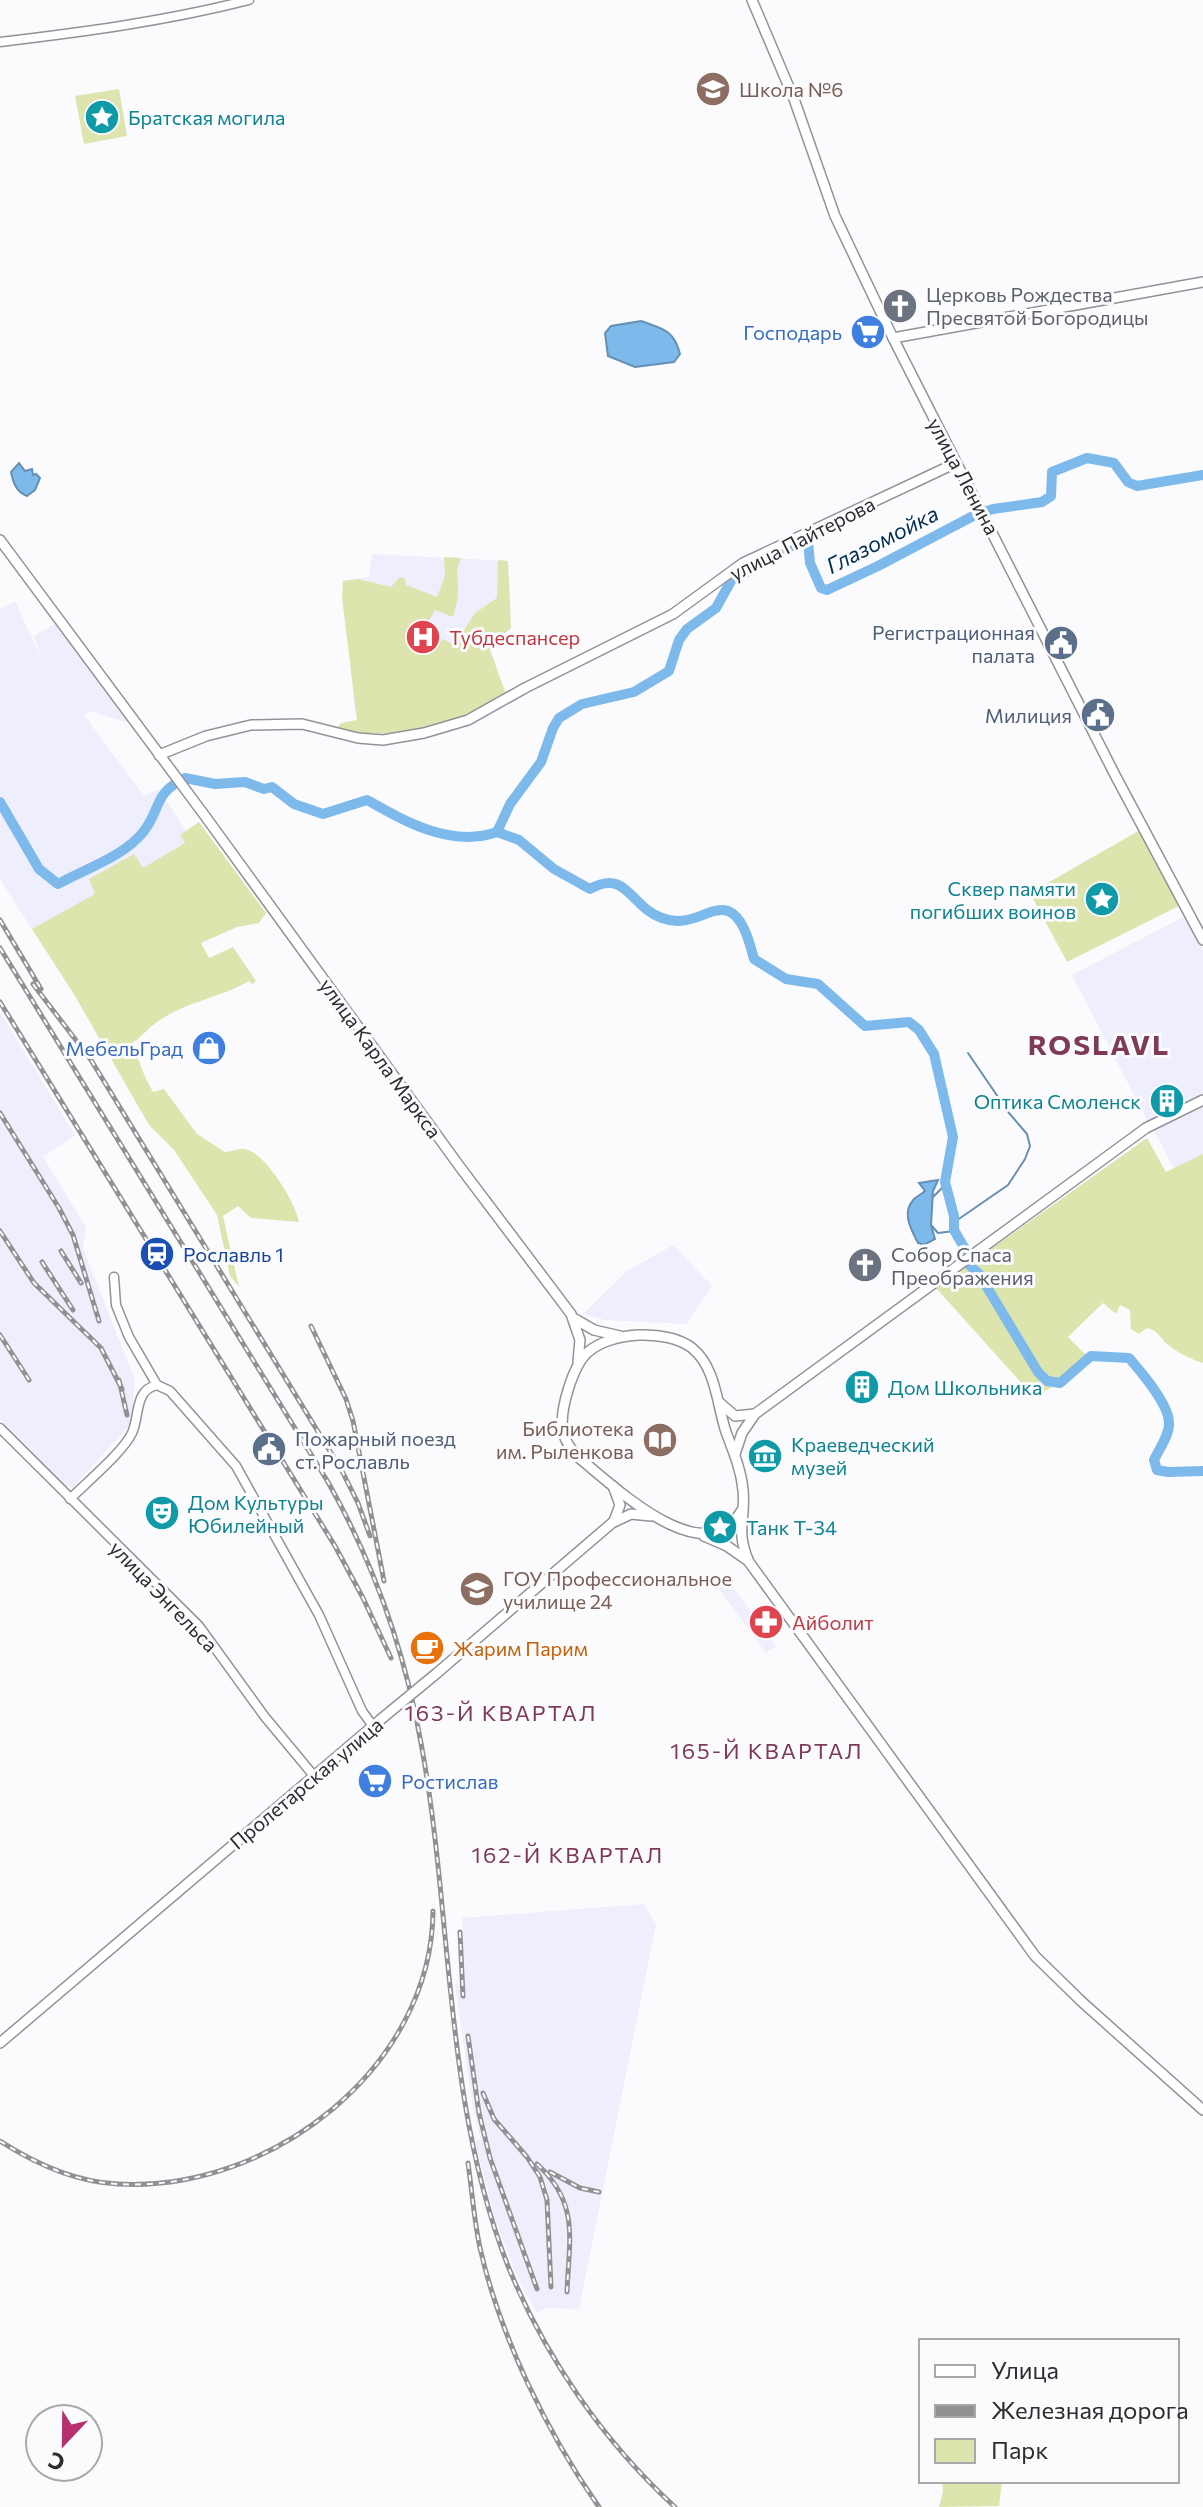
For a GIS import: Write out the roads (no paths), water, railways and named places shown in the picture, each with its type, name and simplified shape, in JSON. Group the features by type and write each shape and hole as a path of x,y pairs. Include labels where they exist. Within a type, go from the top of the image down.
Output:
{"main road":[{"name":"улица Ленина","path":"752,0 794,99 835,216 893,338 1115,775 1203,940"},
{"path":"893,338 1203,282"},
{"name":"улица Пайтерова","path":"159,755 206,736 251,725 302,724 358,738 383,740 424,733 468,720 673,614 743,563 956,463"},
{"path":"0,540 159,755"},
{"name":"улица Карла Маркса","path":"159,755 574,1318"},
{"path":"735,1454 742,1433 755,1414 1146,1128 1203,1100"},
{"path":"574,1318 594,1330 627,1336 670,1338 690,1347 706,1365 735,1454 743,1490 740,1534 749,1562"},
{"path":"574,1318 580,1340 577,1365 563,1411 563,1432 578,1457 654,1517"},
{"path":"577,1365 597,1345 627,1336"},
{"path":"717,1399 735,1416 755,1414"},
{"path":"611,1484 618,1494 620,1505 612,1523"},
{"path":"697,1534 720,1533 728,1529 742,1510"},
{"path":"612,1523 631,1514 654,1517 727,1546 749,1562 1035,1956 1203,2110"},
{"name":"Пролетарская улица","path":"0,2043 612,1523"}],"street":[{"path":"0,42 94,31 194,14 249,0"},
{"path":"114,1277 116,1305 122,1322 157,1385 170,1391 236,1466 319,1615 362,1711 377,1723"},
{"path":"70,1499 129,1438 143,1393 157,1385"},
{"name":"улица Энгельса","path":"0,1428 199,1626 265,1717 314,1776"}],"water":[{"path":"641,321 671,335 680,354 674,362 635,367 608,356 605,333 611,326"},
{"path":"19,463 25,471 32,469 33,475 40,478 35,490 27,496 14,483 11,472"},
{"path":"938,1180 933,1191 931,1225 935,1239 924,1245 918,1243 908,1221 908,1210 914,1199 925,1191 919,1183"}],"waterway":[{"name":"Глазомойка","path":"497,832 510,804 541,762 559,718 582,704 634,692 669,671 679,640 687,629 716,608 731,581 759,565 773,552 808,541 810,563 821,588 827,590 975,515 993,509 1042,502 1051,496 1052,472 1087,458 1114,463 1128,482 1137,486 1203,475"},
{"name":"Глазомойка","path":"0,802 39,869 58,884 116,855 136,840 150,822 163,795 185,778 215,784 245,782 264,789 272,787 294,804 323,814 367,800 397,817 446,835 463,837 497,832"},
{"path":"497,832 519,840 554,869 590,889 612,883 621,886 642,906 662,918 682,921 714,911 728,911 742,925 754,959 786,979 818,984 865,1026 909,1022 919,1030 934,1054 953,1137 945,1182 954,1216 954,1230 965,1249"},
{"path":"953,1223 1008,1185 1030,1146 1027,1134 968,1053"},
{"path":"933,1197 946,1184"},
{"path":"931,1225 938,1233 954,1231"},
{"path":"967,1263 979,1274 1038,1372 1047,1381 1060,1383 1091,1356 1129,1358 1154,1389 1168,1416 1167,1433 1154,1460 1157,1470 1203,1471"}],"railway":[{"path":"0,920 41,989"},
{"path":"0,948 328,1482 373,1576 406,1675 421,1743 439,1874 460,2073 471,2139 487,2203 508,2266 558,2365 600,2426 675,2507"},
{"path":"33,984 91,1060 342,1471 370,1536"},
{"path":"0,1002 335,1546 391,1658"},
{"path":"0,1113 73,1235 99,1321"},
{"path":"0,1231 34,1283 101,1348 122,1389"},
{"path":"61,1251 81,1283"},
{"path":"42,1262 73,1310"},
{"path":"311,1326 346,1399 353,1421 384,1581"},
{"path":"0,1335 29,1380"},
{"path":"119,1380 127,1415"},
{"path":"0,2141 56,2170 86,2180 118,2184 175,2181 231,2167 284,2143 332,2110 373,2069 405,2021 425,1968 433,1911"},
{"path":"460,1932 463,1996"},
{"path":"468,2036 479,2113 490,2158 537,2289"},
{"path":"483,2093 494,2119 540,2177 547,2200 551,2287"},
{"path":"468,2163 480,2248 500,2315 544,2416 599,2507"},
{"path":"537,2164 551,2179 566,2208 570,2239 567,2292"},
{"path":"550,2172 580,2188 599,2192"}],"place":[{"name":"Школа №6","path":"713,89"},
{"name":"Братская могила","path":"102,117"},
{"name":"Церковь Рождества Пресвятой Богородицы","path":"900,306"},
{"name":"Господарь","path":"868,332"},
{"name":"Тубдеспансер","path":"423,637"},
{"name":"Регистрационная палата","path":"1061,643"},
{"name":"Милиция","path":"1098,715"},
{"name":"Сквер памяти погибших воинов","path":"1102,899"},
{"name":"МебельГрад","path":"209,1048"},
{"name":"Оптика Смоленск","path":"1167,1101"},
{"name":"Рославль 1","path":"157,1254"},
{"name":"Собор Спаса Преображения","path":"865,1265"},
{"name":"Дом Школьника","path":"862,1387"},
{"name":"Библиотека им. Рыленкова","path":"660,1440"},
{"name":"Пожарный поезд ст. Рославль","path":"269,1449"},
{"name":"Краеведческий музей","path":"765,1456"},
{"name":"Дом Культуры Юбилейный","path":"162,1513"},
{"name":"Танк Т-34","path":"720,1527"},
{"name":"ГОУ Профессиональное училище 24","path":"477,1589"},
{"name":"Айболит","path":"766,1622"},
{"name":"Жарим Парим","path":"427,1648"},
{"name":"Ростислав","path":"375,1781"}],"district":[{"name":"ROSLAVL","path":"1099,1044"},
{"name":"163-Й КВАРТАЛ","path":"501,1712"},
{"name":"165-Й КВАРТАЛ","path":"767,1750"},
{"name":"162-Й КВАРТАЛ","path":"568,1854"}]}
